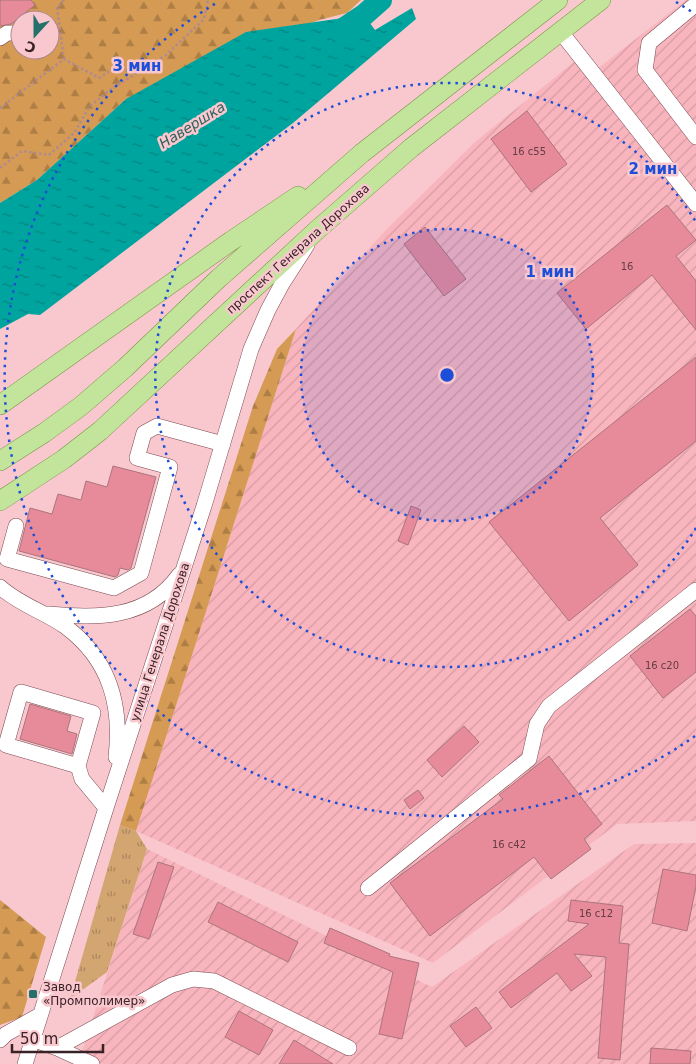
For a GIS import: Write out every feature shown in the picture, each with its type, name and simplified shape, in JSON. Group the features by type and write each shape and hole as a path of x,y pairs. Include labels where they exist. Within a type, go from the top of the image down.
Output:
{"main road":[{"path":"0,461 44,433 81,406 125,368 219,278 362,153 558,0"},
{"name":"проспект Генерала Дорохова","path":"0,501 64,459 100,431 317,230 411,148 601,0"},
{"path":"8,400 230,241 362,153"}],"street":[{"path":"696,4 649,43 645,70 696,137"},
{"path":"560,31 694,198"},
{"name":"улица Генерала Дорохова","path":"25,1064 185,566 252,349 268,310 282,284 317,230"},
{"path":"0,410 8,400"},
{"path":"16,526 7,559 114,588 141,573 170,467 138,458 144,434 156,426 223,444"},
{"path":"44,614 78,617 106,616 126,612 159,597 172,584 185,566"},
{"path":"0,587 24,605 66,627 86,645 104,670 111,686 118,716 113,786"},
{"path":"368,888 529,759 538,724 549,706 696,590"},
{"path":"78,766 6,745 21,692 93,713 78,766 82,779 106,808"},
{"path":"57,1048 152,995 172,985 193,978 214,981 349,1048"},
{"path":"0,1040 6,1034 40,1015"},
{"path":"32,1039 92,1064"}],"path":[{"path":"64,0 57,8 64,59"},
{"path":"0,168 22,151 48,155 75,132 89,108 112,89 166,55 204,19 208,0"},
{"path":"64,59 99,78 114,68 138,73"},
{"path":"0,108 64,59"}],"shaded area":[{"path":"686,0 696,0 696,821 617,824 433,963 136,831 296,329 384,232 476,141 575,61 588,76"},
{"path":"696,843 696,1064 78,1064 147,849 432,987 634,844"}],"green space":[{"path":"0,0 361,0 347,13 319,20 126,99 37,180 0,203"},
{"path":"296,329 136,831 120,825 253,406 277,349"},
{"path":"120,825 136,831 147,849 107,972 70,999"},
{"path":"0,900 46,937 22,1017 0,1025"}],"water":[{"path":"412,8 416,19 293,123 40,315 28,314 0,329 0,203 37,180 126,99 246,32 364,15 375,30"}],"building":[{"path":"0,0 31,0 35,5 29,10 10,10 10,24 0,26"},
{"path":"527,111 567,164 531,192 491,139"},
{"path":"667,205 696,240 676,256 696,281 696,330 652,275 586,329 557,293"},
{"path":"425,227 466,279 444,296 404,244"},
{"path":"696,357 696,441 600,518 638,565 569,621 489,522"},
{"path":"113,466 156,477 131,568 128,570 120,568 118,575 115,577 19,551 30,508 52,514 58,494 81,500 86,481 107,487"},
{"path":"411,506 421,510 408,545 398,541"},
{"path":"690,609 696,616 696,672 663,698 630,656"},
{"path":"30,704 71,716 67,731 77,734 72,754 20,739"},
{"path":"464,726 479,742 442,777 427,760"},
{"path":"549,756 602,824 584,839 591,849 551,879 534,857 430,936 390,883 503,799 499,795"},
{"path":"418,790 424,798 410,809 404,800"},
{"path":"158,862 174,867 149,939 133,934"},
{"path":"663,869 696,875 696,886 687,931 652,923"},
{"path":"571,900 623,906 619,943 629,944 620,1060 598,1058 606,957 574,954 592,976 571,991 557,973 511,1008 499,992 589,924 568,921"},
{"path":"218,902 298,942 288,962 208,922"},
{"path":"330,928 390,954 389,956 419,963 402,1039 379,1034 393,972 324,943"},
{"path":"476,1007 492,1028 466,1047 450,1026"},
{"path":"239,1011 273,1030 259,1055 225,1037"},
{"path":"294,1040 333,1064 279,1064"},
{"path":"651,1048 691,1051 690,1064 650,1064"}],"waterway":[{"name":"Навершка","path":"340,31 364,15 381,0"}],"place":[{"name":"Завод «Промполимер»","path":"33,994"}]}
